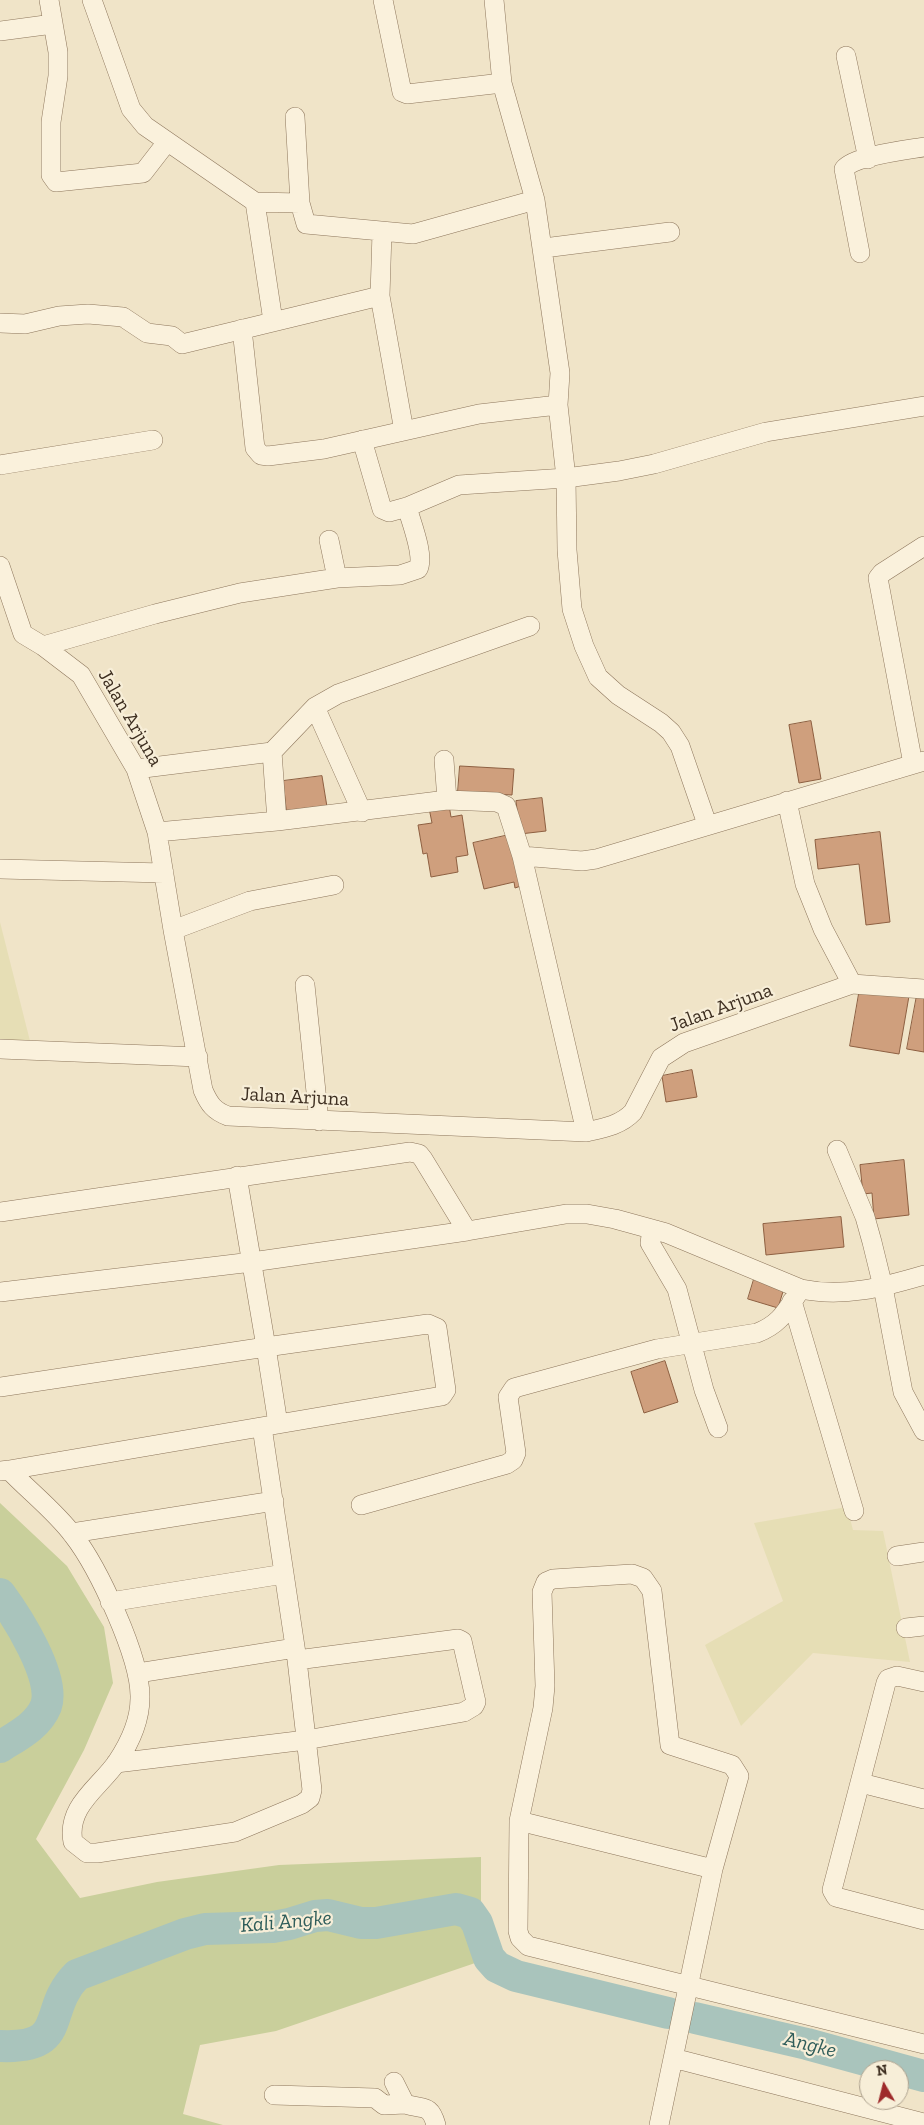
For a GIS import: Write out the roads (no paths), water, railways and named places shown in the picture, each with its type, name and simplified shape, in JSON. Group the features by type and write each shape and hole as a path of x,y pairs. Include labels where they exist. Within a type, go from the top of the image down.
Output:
{"street":[{"path":"49,0 58,61 51,122 51,172 53,180 56,182 143,173 167,142"},
{"path":"92,0 132,109 146,126 255,202 300,203"},
{"path":"383,0 402,92 407,94 502,82"},
{"path":"494,0 502,82 536,200 560,373 558,405 566,478 567,550 572,610 584,646 598,677 606,686 649,714 671,732 680,746 707,824"},
{"path":"0,31 53,24"},
{"path":"846,56 868,159"},
{"path":"296,117 300,203 306,224 413,234 536,200"},
{"path":"860,253 843,171 848,165 924,146"},
{"path":"255,202 273,321"},
{"path":"382,232 380,296 404,431"},
{"path":"544,248 670,232"},
{"path":"0,323 25,324 59,316 88,314 123,317 147,333 172,336 182,344 380,296"},
{"path":"242,329 255,448 261,455 268,456 324,450 479,414 558,405"},
{"path":"362,440 382,509 389,512 407,507 459,485 566,478 637,468 766,432 924,406"},
{"path":"0,465 153,440"},
{"path":"43,646 154,614 240,593 337,578 400,575 418,569 422,563 407,507"},
{"path":"329,540 337,578"},
{"path":"522,856 589,860 919,763 878,578 882,573 924,546"},
{"name":"Jalan Arjuna","path":"0,566 24,634 81,675 136,769 157,832 173,930 204,1090 211,1106 218,1113 228,1116 319,1121 586,1132 616,1124 629,1117 661,1058 676,1047 852,984 924,989"},
{"path":"136,769 272,752 315,706 338,694 530,626"},
{"path":"315,706 362,812"},
{"path":"272,752 277,821"},
{"path":"444,760 447,800"},
{"path":"157,832 362,812 447,800 497,802 506,806 522,856 586,1132"},
{"path":"787,801 805,884 822,930 852,984"},
{"path":"0,869 164,873"},
{"path":"173,930 250,901 334,885"},
{"path":"305,984 319,1121"},
{"path":"0,1049 198,1057"},
{"path":"837,1150 865,1217 883,1287 902,1392 924,1431"},
{"path":"0,1212 237,1176 415,1153 423,1159 467,1231"},
{"path":"4,1471 72,1533 85,1551 110,1602 138,1673 141,1700 130,1738 116,1763 85,1796 78,1810 72,1835 73,1842 87,1853 97,1853 235,1832 302,1804 310,1798 312,1790 296,1654 274,1501 266,1347 237,1176"},
{"path":"0,1292 252,1262 467,1231 566,1214 587,1214 652,1229 796,1295 837,1293 883,1287 924,1275"},
{"path":"652,1229 650,1242 677,1289 691,1342 718,1428"},
{"path":"361,1505 507,1464 513,1460 516,1452 508,1397 514,1388 613,1359 691,1342 747,1335 765,1330 783,1317 796,1295"},
{"path":"796,1295 854,1511"},
{"path":"0,1387 432,1324 438,1332 446,1390 442,1396 4,1471"},
{"path":"72,1533 274,1501"},
{"path":"897,1556 924,1552"},
{"path":"110,1602 284,1574"},
{"path":"659,2125 687,1987 713,1869 739,1776 732,1765 670,1745 652,1591 643,1578 632,1574 556,1578 544,1586 541,1602 545,1648 544,1700 520,1821 518,1931 523,1941 528,1946 687,1987 924,2044"},
{"path":"116,1763 306,1740 464,1712 474,1706 476,1702 462,1641 458,1638 296,1654 138,1673"},
{"path":"924,1682 898,1676 888,1679 832,1893 836,1897 924,1920"},
{"path":"861,1783 924,1799"},
{"path":"520,1821 713,1869"},
{"path":"673,2058 924,2123"},
{"path":"394,2082 405,2104"},
{"path":"274,2095 375,2098 384,2105 405,2104 428,2109 433,2113 436,2125"}],"waterway":[{"name":"Kali Angke","path":"0,1594 16,1617 33,1648 40,1664 48,1694 46,1706 38,1719 26,1730 0,1747"},
{"name":"Kali Angke","path":"0,2046 22,2045 37,2041 46,2034 52,2025 66,1989 77,1975 185,1934 205,1929 273,1927 315,1916 328,1915 361,1923 376,1923 456,1909 470,1913 477,1923 489,1958 497,1967 516,1976 668,2013"},
{"name":"Angke","path":"695,2018 807,2044 924,2076"}]}
